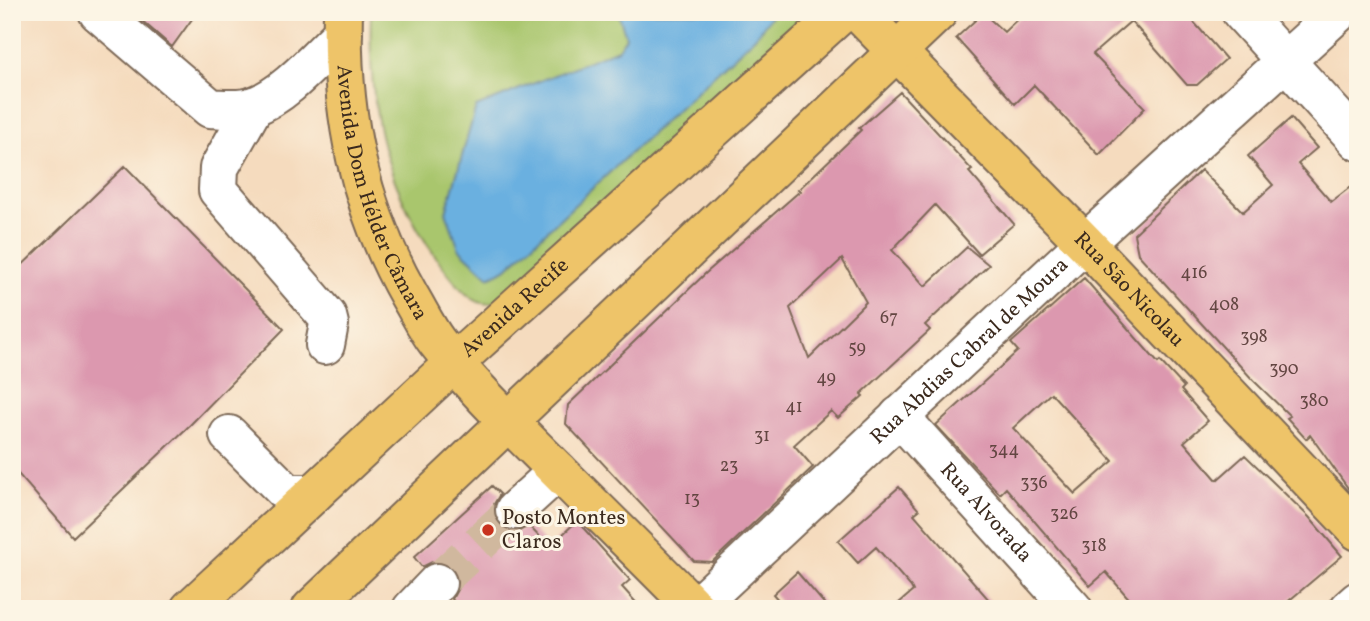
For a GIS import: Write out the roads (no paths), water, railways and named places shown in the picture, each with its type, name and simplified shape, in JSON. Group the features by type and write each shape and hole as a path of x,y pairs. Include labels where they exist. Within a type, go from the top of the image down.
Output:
{"main road":[{"name":"Avenida Recife","path":"190,609 455,362 843,12"},
{"path":"858,12 912,27"},
{"name":"Avenida Dom Hélder Câmara","path":"344,19 347,115 357,169 372,217 393,268 438,342 455,362 507,420 695,608"},
{"path":"330,603 507,420 912,27"},
{"name":"Rua São Nicolau","path":"912,27 1085,243 1358,531"}],"street":[{"path":"98,12 211,108 233,109 254,106 284,89 344,19"},
{"path":"1241,12 1358,141"},
{"name":"Rua Abdias Cabral de Moura","path":"695,608 1085,243 1339,12"},
{"path":"254,106 219,168 218,190 327,316 325,345"},
{"name":"Rua Alvorada","path":"899,416 1073,609"},
{"path":"229,435 288,494 313,494"},
{"path":"515,510 558,471"},
{"path":"1349,609 1358,601"}],"water":[{"path":"618,12 774,12 756,36 506,269 489,277 459,249 446,212 476,107 618,49 626,37"}],"tunnel":[{"path":"437,583 515,510"}],"place":[{"name":"Posto Montes Claros","path":"488,530"}]}
